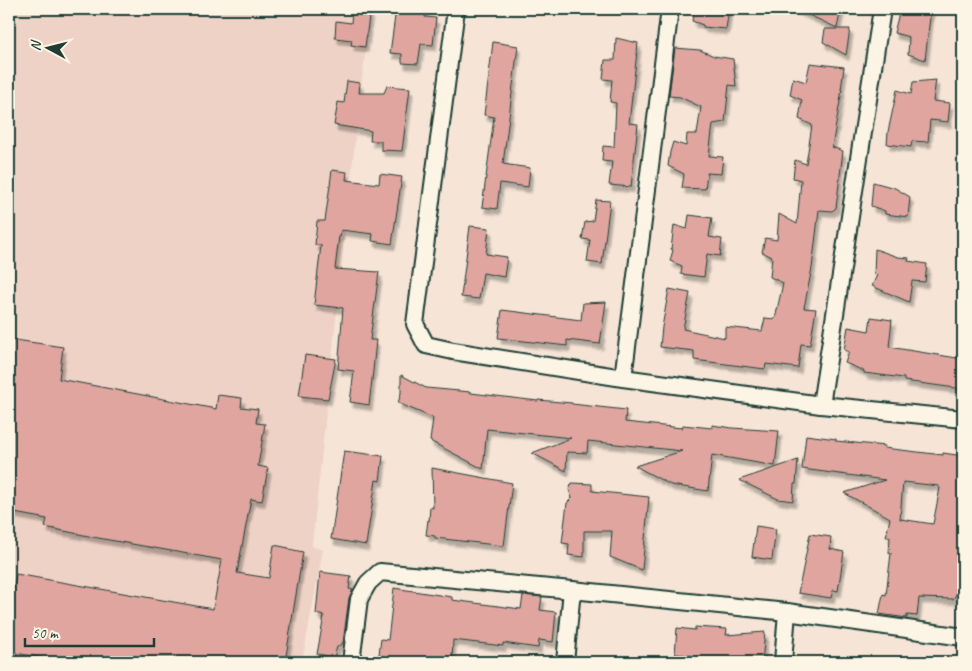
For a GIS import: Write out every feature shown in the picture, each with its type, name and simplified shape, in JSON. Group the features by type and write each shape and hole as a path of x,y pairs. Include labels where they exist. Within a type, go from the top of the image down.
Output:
{"street":[{"path":"456,9 415,324 426,345 623,378 821,405 963,419"},
{"path":"623,378 670,9"},
{"path":"821,405 882,9"},
{"path":"351,662 359,599 368,583 380,572 787,612 963,637"},
{"path":"565,662 572,590"},
{"path":"783,662 787,612"}],"shaded area":[{"path":"9,9 371,9 359,102 312,546 323,550 302,662 9,662"}],"building":[{"path":"352,9 370,9 365,47 351,45 352,40 335,38 336,21 351,23"},
{"path":"396,9 426,9 425,17 436,18 433,45 421,44 418,64 402,63 402,54 390,53"},
{"path":"694,9 729,9 726,29 703,27 703,25 692,21"},
{"path":"796,9 841,9 837,28"},
{"path":"900,9 931,9 925,60 908,54 909,37 894,33"},
{"path":"825,29 850,29 846,55 823,42"},
{"path":"616,38 638,43 629,123 638,124 631,187 609,185 612,162 602,161 603,146 614,147 616,103 610,102 612,80 603,79 605,60 615,60"},
{"path":"493,42 518,46 503,164 530,168 528,187 500,183 497,209 482,207 494,117 484,115"},
{"path":"675,48 700,50 714,56 733,59 736,86 729,85 725,122 713,124 709,156 723,157 721,174 707,173 705,189 682,188 684,174 668,166 673,142 686,146 687,134 697,134 701,107 680,97 669,96"},
{"path":"810,63 844,67 832,147 843,151 836,208 832,211 819,210 812,268 804,308 816,309 810,345 801,344 798,368 766,364 765,369 694,360 694,351 660,347 669,289 690,293 683,329 725,338 725,327 762,331 765,318 775,319 783,283 770,277 772,257 762,252 765,238 777,240 779,214 797,224 801,180 793,178 795,160 806,164 812,125 799,119 802,100 790,95 793,78 806,82"},
{"path":"936,80 933,101 950,103 948,122 930,120 928,142 912,141 911,147 887,144 897,90 911,94 913,82"},
{"path":"347,81 360,83 359,93 384,93 387,86 410,88 402,151 381,150 381,141 370,141 371,131 334,125 338,102 344,103"},
{"path":"332,170 347,172 346,180 379,184 380,174 402,177 392,244 372,241 373,234 341,230 339,236 335,269 379,272 370,340 376,340 369,405 350,402 354,371 338,369 343,308 314,305 321,245 315,245 317,221 325,221"},
{"path":"873,182 895,188 910,197 908,217 885,214 885,211 871,206"},
{"path":"596,200 610,201 602,264 587,262 590,240 582,239 585,222 593,221"},
{"path":"689,215 712,218 709,237 722,239 720,256 707,254 704,277 681,274 682,266 670,261 673,250 671,249 674,225 687,229"},
{"path":"470,226 489,228 486,254 507,257 504,277 483,273 479,299 461,297"},
{"path":"875,249 898,257 909,258 908,261 927,264 925,282 912,281 909,302 872,286 877,275 874,274"},
{"path":"606,302 600,344 567,340 567,346 498,338 502,310 581,320 583,303"},
{"path":"871,317 892,320 889,347 963,359 963,389 904,381 904,378 864,373 864,371 845,363 849,352 844,350 848,327 869,331"},
{"path":"9,339 63,347 59,379 216,409 218,395 242,398 241,407 258,409 256,423 265,424 258,466 268,468 262,501 251,499 237,573 269,578 274,545 303,552 285,662 68,662 9,652 9,615 16,574 213,609 222,560 45,527 47,519 9,512"},
{"path":"305,355 336,359 328,399 299,396"},
{"path":"401,375 426,388 626,410 625,422 682,428 683,425 712,428 712,425 779,431 775,466 712,455 708,491 671,485 635,466 682,451 588,441 587,453 567,452 566,471 532,453 571,438 487,429 483,469 430,441 433,418 398,403 401,393"},
{"path":"806,435 836,439 836,441 885,446 884,448 963,456 963,590 959,590 953,599 919,598 917,616 907,615 907,618 879,614 883,594 886,595 891,553 889,553 890,537 886,537 890,518 844,493 885,480 802,469","holes":["903,482 939,486 933,524 900,519"]},
{"path":"344,451 383,456 380,481 376,480 366,545 331,539"},
{"path":"798,460 793,501 778,499 739,480"},
{"path":"432,468 512,483 504,546 435,538 435,536 426,535 430,507 433,508"},
{"path":"572,483 592,484 592,491 649,497 642,570 610,557 612,531 584,531 584,557 568,555 569,544 562,543 567,503 572,498 569,490"},
{"path":"756,526 776,529 772,560 752,557"},
{"path":"810,534 831,537 830,549 844,552 838,591 833,590 831,598 798,593"},
{"path":"320,572 351,576 349,589 353,590 349,598 343,643 337,647 334,657 317,654 324,616 316,614"},
{"path":"394,588 452,597 452,600 521,609 523,595 542,597 540,610 556,612 553,642 539,640 538,648 503,643 503,646 453,640 452,662 378,662 381,639 388,640"},
{"path":"695,627 727,629 726,635 765,632 762,662 693,662 693,656 675,654 677,628 695,630"}]}
